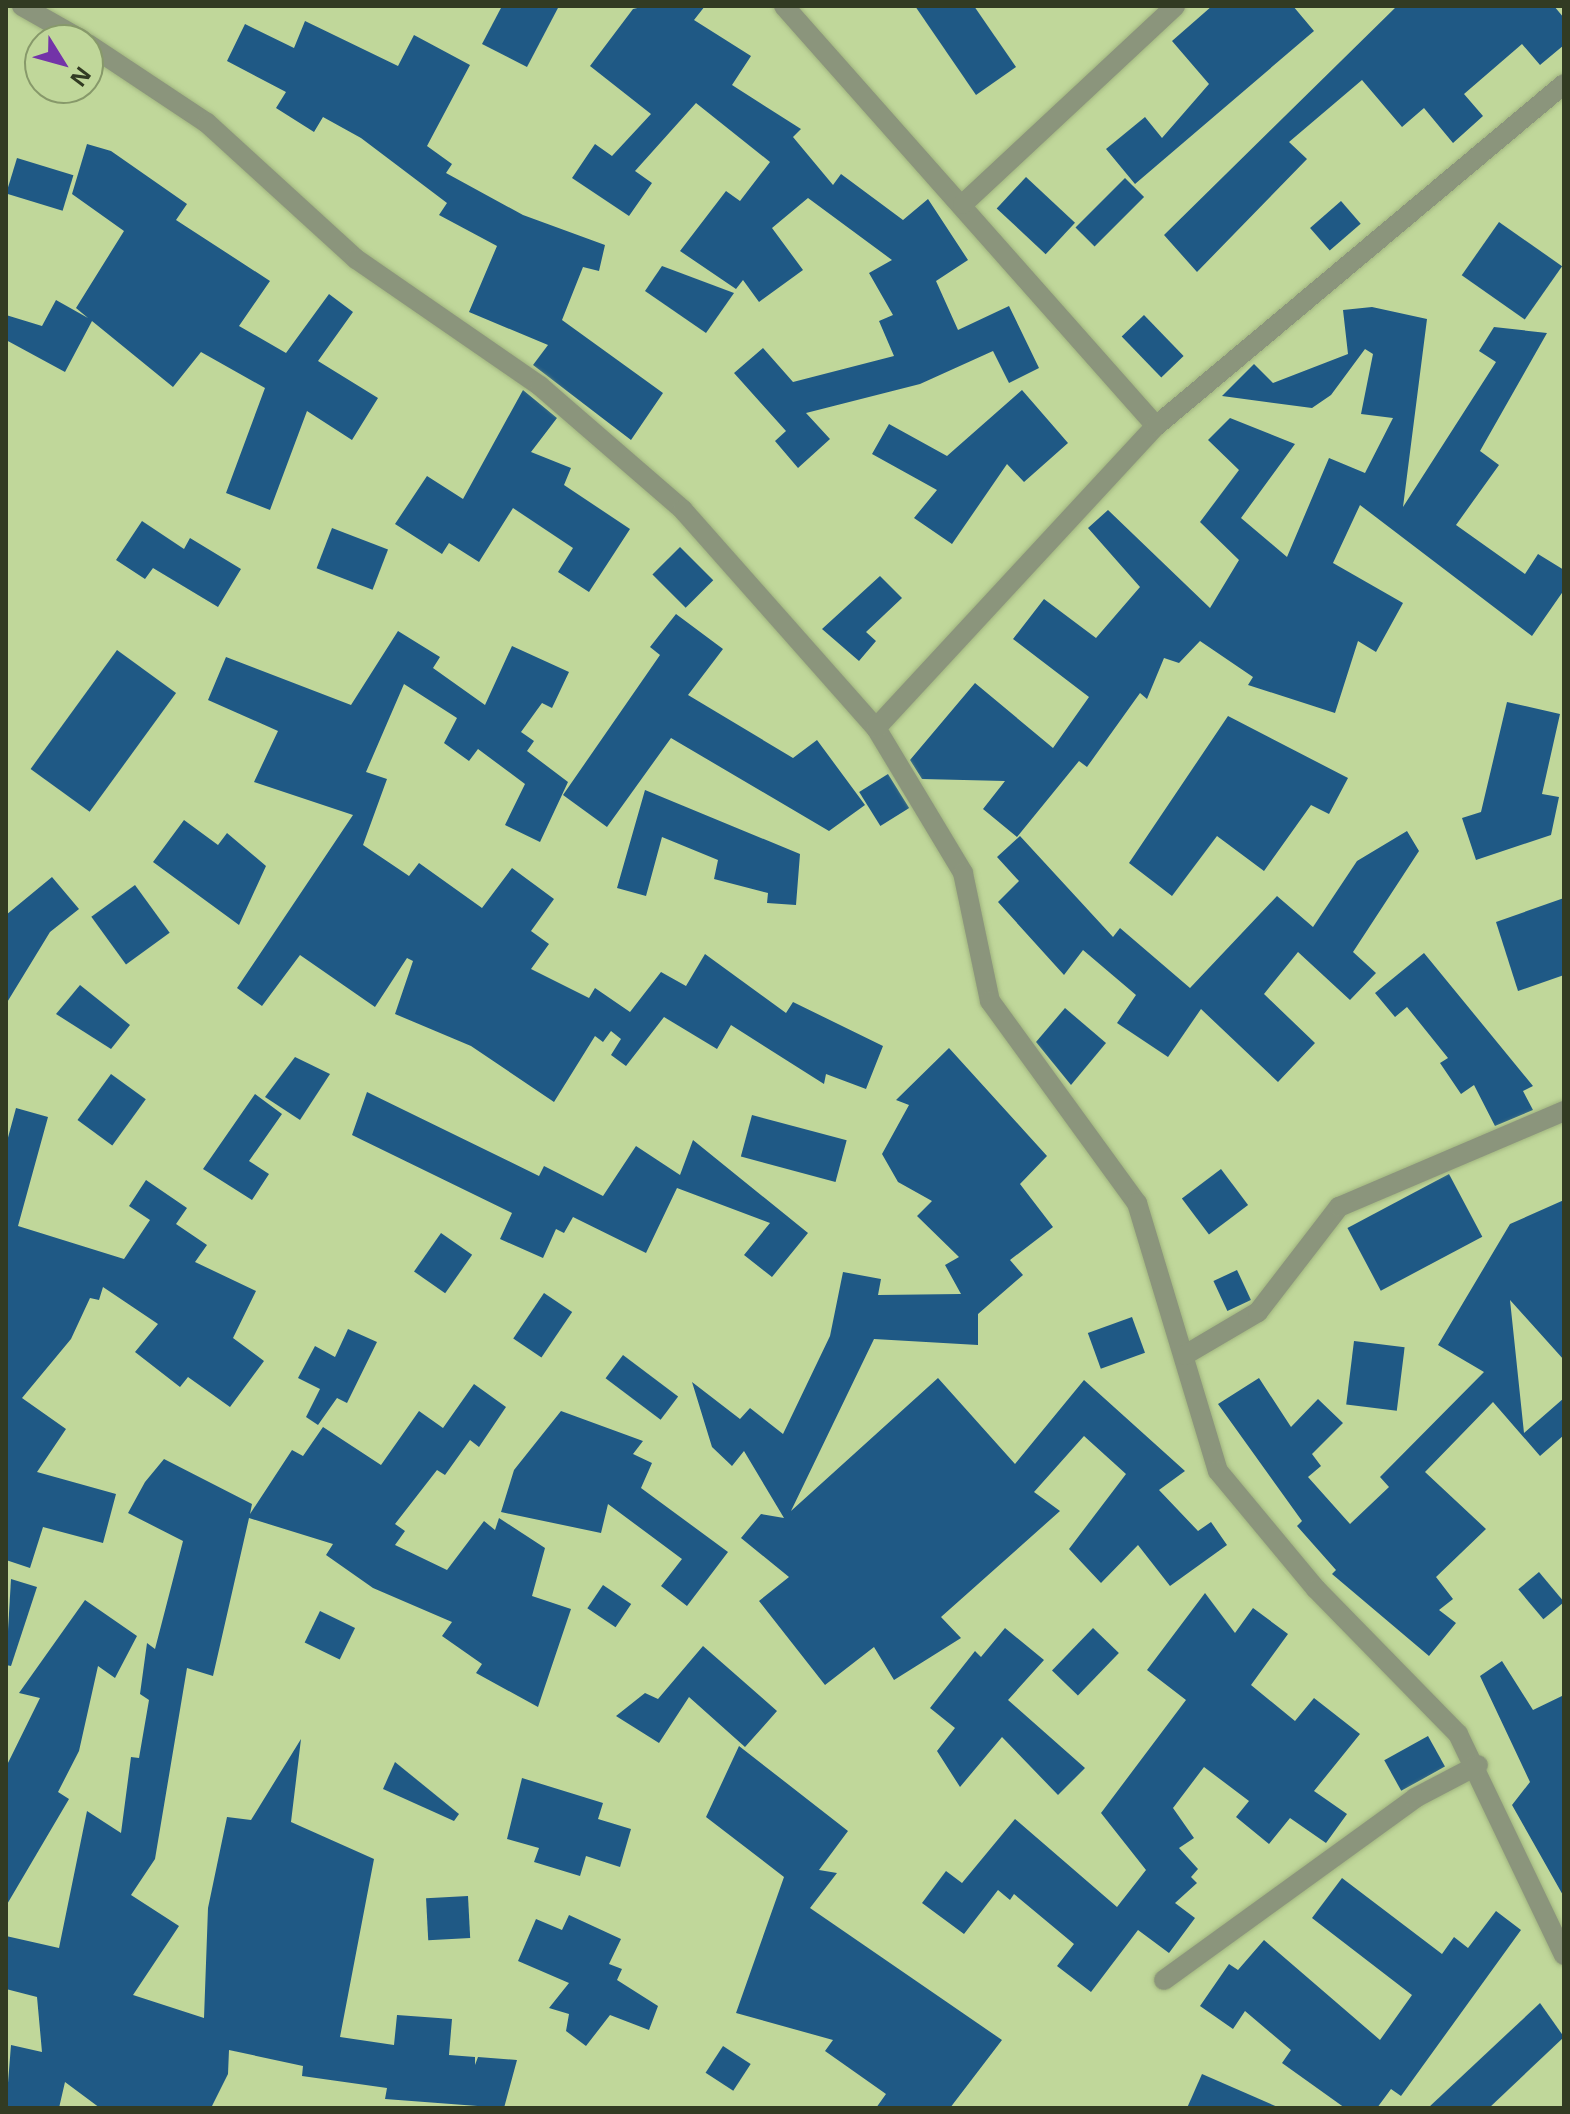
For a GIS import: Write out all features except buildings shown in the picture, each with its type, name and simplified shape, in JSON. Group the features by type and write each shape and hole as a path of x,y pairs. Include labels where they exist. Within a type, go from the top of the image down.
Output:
{"street":[{"path":"22,6 54,24"},
{"path":"784,6 963,204 1156,426"},
{"path":"963,204 1175,6"},
{"path":"104,55 207,123 356,259 540,386 612,448 683,510 876,728 963,873 990,1001 1137,1203 1218,1471 1233,1497 1458,1734 1478,1765 1564,1955"},
{"path":"876,728 1156,426 1564,84"},
{"path":"1185,1355 1258,1312 1339,1207 1564,1111"},
{"path":"1164,1980 1415,1798 1478,1765"}]}
